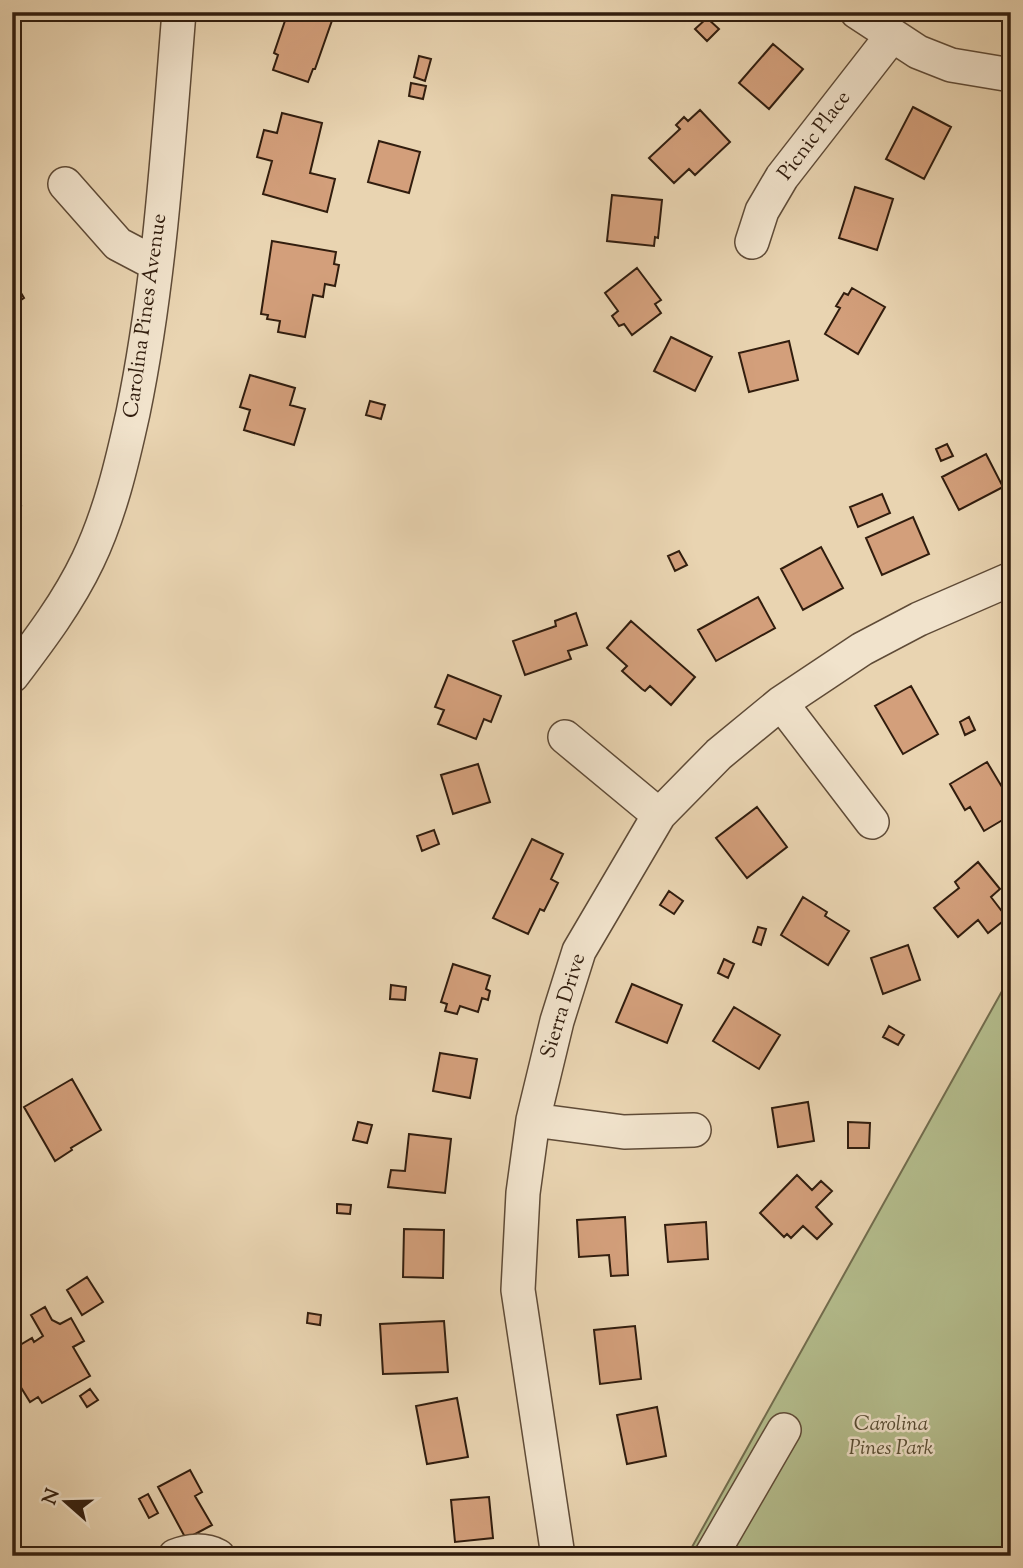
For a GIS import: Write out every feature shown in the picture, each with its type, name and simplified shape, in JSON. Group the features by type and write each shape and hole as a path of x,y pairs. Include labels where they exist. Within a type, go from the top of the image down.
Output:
{"street":[{"name":"Carolina Pines Avenue","path":"12,676 55,618 88,561 107,515 127,440 142,367 156,264 179,12"},
{"path":"856,12 918,52 951,65 1011,75"},
{"name":"Picnic Place","path":"752,242 762,211 782,177 891,37"},
{"path":"65,184 118,244 156,264"},
{"name":"Sierra Drive","path":"558,1556 519,1290 523,1193 533,1120 556,1021 579,951 659,815 719,754 781,703 862,649 919,619 1011,579"},
{"path":"781,703 872,822"},
{"path":"565,737 659,815"},
{"path":"533,1120 624,1132 694,1130"},
{"path":"711,1556 784,1430"},
{"path":"175,1556 185,1552 209,1551 218,1556"}],"green space":[{"name":"Carolina Pines Park","path":"1011,975 1011,1556 687,1556"}],"building":[{"path":"288,12 335,12 308,82 273,70 278,55 274,53"},
{"path":"707,18 719,29 707,41 695,29"},
{"path":"773,44 803,69 769,109 739,83"},
{"path":"419,56 431,59 425,81 414,77"},
{"path":"411,83 426,86 423,99 409,96"},
{"path":"913,107 951,127 924,179 886,159"},
{"path":"700,110 730,142 695,175 689,169 674,183 649,158 680,129 676,125 684,117 688,121"},
{"path":"282,113 322,123 310,173 335,179 327,212 263,194 272,161 257,157 264,130 277,133"},
{"path":"379,141 420,152 409,193 368,182"},
{"path":"855,187 893,199 877,250 839,238"},
{"path":"612,195 662,200 658,238 655,237 654,246 607,241"},
{"path":"272,241 336,252 334,264 339,265 335,286 325,284 323,297 313,295 305,337 278,332 280,321 267,319 268,315 261,314"},
{"path":"637,268 661,300 655,304 661,313 632,335 624,324 619,326 612,316 618,311 605,293"},
{"path":"12,278 24,298 12,306"},
{"path":"852,288 885,307 858,354 825,334 840,308 836,306 844,293 848,295"},
{"path":"671,337 712,357 695,391 654,371"},
{"path":"789,341 798,380 749,392 739,353"},
{"path":"250,375 295,388 290,405 305,409 294,445 244,430 250,410 240,407"},
{"path":"370,401 385,405 381,419 366,415"},
{"path":"947,444 953,456 941,461 936,449"},
{"path":"986,454 1003,487 959,510 942,477"},
{"path":"882,494 890,513 858,527 850,507"},
{"path":"12,501 21,506 12,520"},
{"path":"913,517 929,554 882,575 866,538"},
{"path":"821,547 843,588 803,610 781,569"},
{"path":"679,551 687,565 675,571 668,556"},
{"path":"758,597 775,628 716,661 698,630"},
{"path":"576,613 587,645 568,651 571,659 525,675 513,641 556,626 555,621"},
{"path":"631,621 695,677 671,705 650,686 645,691 642,689 622,671 627,666 607,648"},
{"path":"448,675 501,696 491,722 484,719 476,739 438,724 444,710 435,707"},
{"path":"911,686 938,734 903,754 875,706"},
{"path":"969,717 975,730 965,735 960,722"},
{"path":"987,762 1011,802 1011,815 984,831 970,807 965,810 950,784"},
{"path":"478,764 490,802 453,814 441,775"},
{"path":"757,807 787,847 747,878 716,838"},
{"path":"434,830 439,844 422,851 417,836"},
{"path":"532,839 563,854 551,879 558,883 544,911 540,909 528,934 493,918"},
{"path":"978,862 1000,889 991,897 1007,918 988,933 978,920 958,937 934,908 959,888 955,882"},
{"path":"669,891 683,901 674,914 660,905"},
{"path":"803,897 827,912 825,916 849,931 828,965 781,935"},
{"path":"758,927 766,929 761,945 753,942"},
{"path":"908,945 920,980 883,994 871,958"},
{"path":"724,959 734,964 728,978 718,973"},
{"path":"453,964 490,976 486,989 490,991 488,1000 482,998 478,1012 460,1006 457,1014 445,1011 447,1004 441,1002"},
{"path":"632,984 682,1005 667,1043 616,1022"},
{"path":"391,985 406,987 405,1000 390,999"},
{"path":"734,1007 780,1035 759,1069 713,1041"},
{"path":"889,1026 904,1035 898,1045 883,1037"},
{"path":"440,1053 477,1059 470,1098 433,1091"},
{"path":"72,1079 101,1130 55,1161 24,1107"},
{"path":"808,1102 814,1141 778,1147 772,1108"},
{"path":"358,1122 372,1125 367,1143 353,1140"},
{"path":"848,1122 870,1123 869,1148 848,1148"},
{"path":"409,1134 451,1139 445,1193 388,1187 391,1170 405,1171"},
{"path":"797,1175 812,1190 821,1181 832,1191 816,1207 832,1224 817,1239 803,1226 791,1238 787,1234 784,1237 760,1213"},
{"path":"337,1204 351,1205 350,1214 337,1213"},
{"path":"625,1217 628,1275 611,1276 609,1255 579,1257 577,1220"},
{"path":"706,1222 708,1259 668,1262 665,1225"},
{"path":"404,1229 444,1230 443,1278 403,1277"},
{"path":"87,1277 103,1302 82,1315 67,1290"},
{"path":"45,1307 52,1320 60,1324 71,1318 84,1341 73,1347 90,1376 42,1403 38,1397 30,1402 12,1373 12,1357 15,1355 15,1348 32,1338 34,1342 43,1336 31,1315"},
{"path":"308,1313 321,1315 320,1325 307,1323"},
{"path":"444,1321 448,1372 383,1374 380,1324"},
{"path":"635,1326 641,1379 600,1384 594,1330"},
{"path":"90,1389 98,1400 87,1407 80,1396"},
{"path":"457,1398 468,1457 427,1464 416,1406"},
{"path":"657,1407 666,1456 627,1464 617,1415"},
{"path":"190,1470 202,1492 195,1496 212,1525 186,1539 158,1487"},
{"path":"148,1494 158,1513 149,1518 139,1499"},
{"path":"489,1497 493,1538 455,1542 451,1500"}]}
